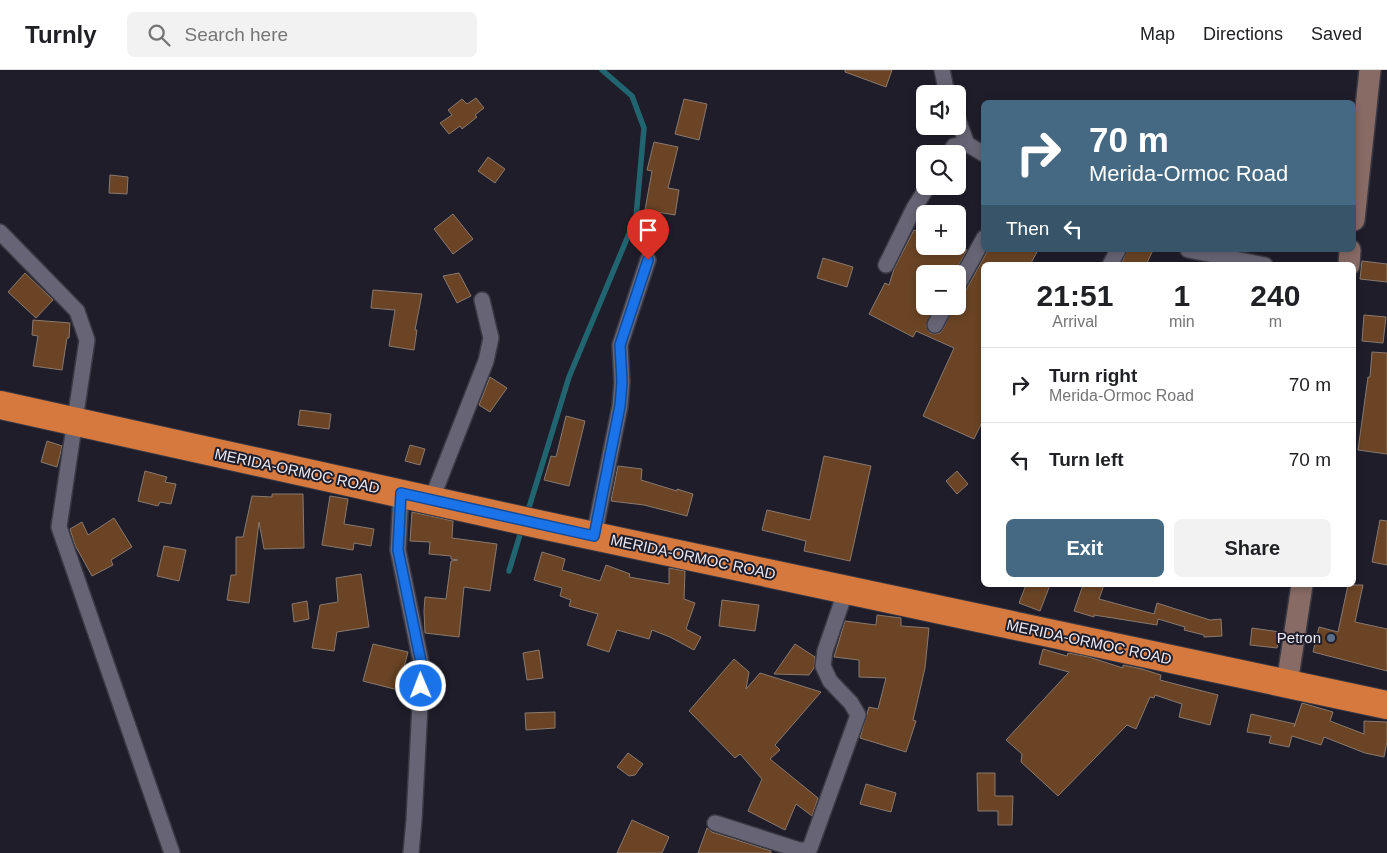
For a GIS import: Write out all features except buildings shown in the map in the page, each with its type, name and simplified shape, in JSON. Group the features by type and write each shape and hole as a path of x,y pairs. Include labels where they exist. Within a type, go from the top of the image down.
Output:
{"highway":[{"name":"MERIDA-ORMOC ROAD","path":"0,405 489,514 1387,705"}],"main road":[{"path":"1356,201 1370,70"},
{"path":"1286,684 1302,587"}],"street":[{"path":"942,70 945,85"},
{"path":"964,135 968,144 981,152"},
{"path":"961,145 968,144"},
{"path":"886,265 922,195"},
{"path":"0,232 76,311 87,340 59,527 172,853"},
{"path":"966,271 981,243"},
{"path":"1198,252 1250,262"},
{"path":"594,536 620,406 622,382 620,345 648,260"},
{"path":"431,500 486,361 491,338 482,300"},
{"path":"934,325 940,315"},
{"path":"401,493 398,550 422,667 411,853"},
{"path":"715,823 799,850 810,848 858,716 851,704 830,680 823,666 825,651 846,590"}],"waterway":[{"path":"527,514 569,377 636,217 644,128 632,96 602,70"},
{"path":"509,571 522,528"}],"place":[{"name":"Petron","path":"1331,638"}],"route":[{"path":"421,686 422,667 398,550 401,493 594,536 620,406 622,382 620,345 648,260"}]}
